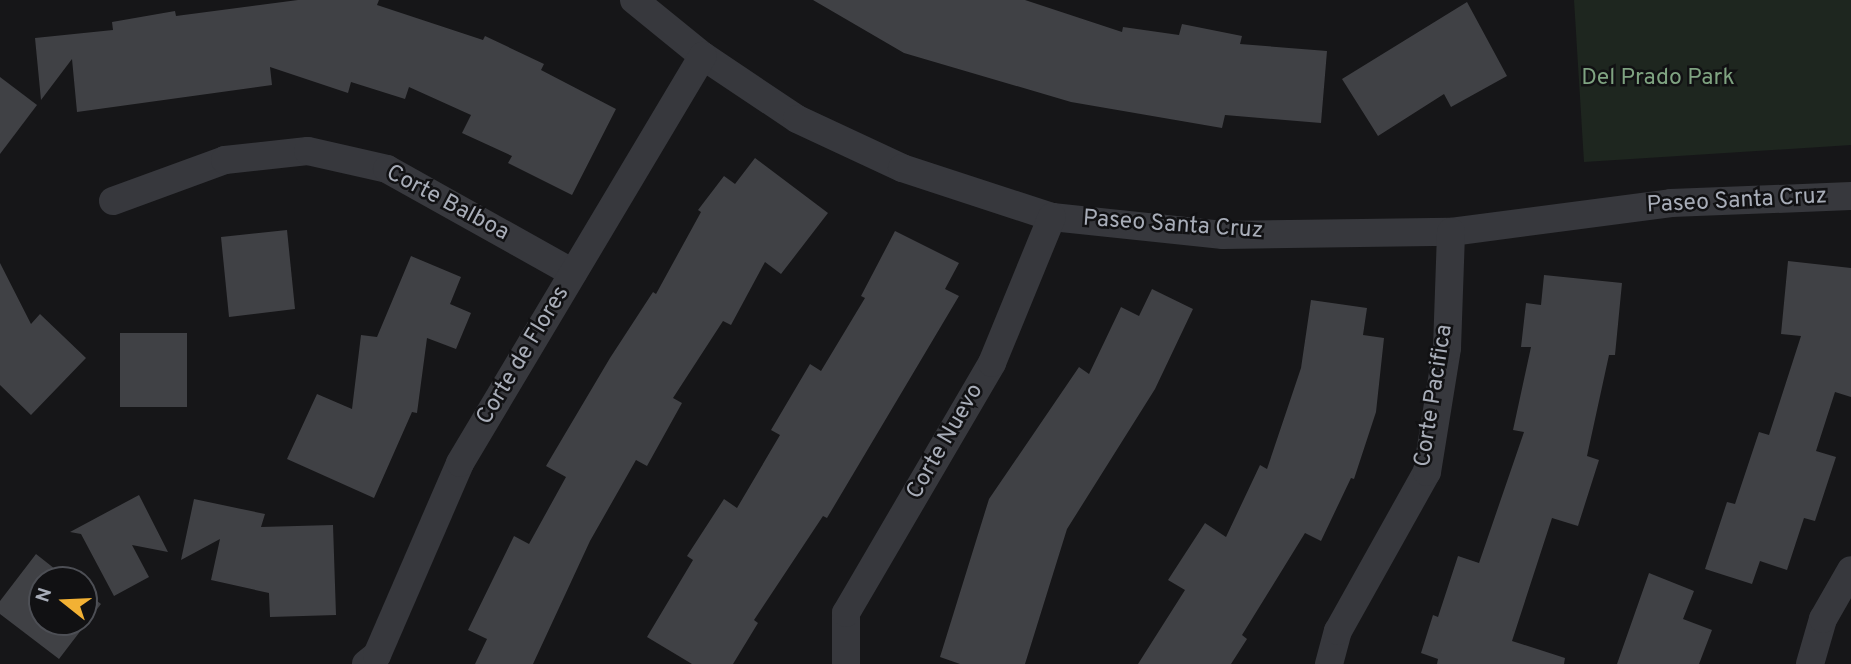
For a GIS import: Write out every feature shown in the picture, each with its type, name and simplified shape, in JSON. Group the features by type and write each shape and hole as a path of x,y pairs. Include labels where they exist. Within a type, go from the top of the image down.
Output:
{"street":[{"name":"Paseo Santa Cruz","path":"634,0 703,56 797,119 902,168 1052,217 1223,235 1451,232 1671,203 1851,196"},
{"name":"Corte de Flores","path":"366,664 377,655 460,463 703,56"},
{"name":"Corte Balboa","path":"113,201 225,160 308,151 387,169 573,273"},
{"name":"Corte Nuevo","path":"846,664 846,612 992,363 1052,217"},
{"name":"Corte Pacifica","path":"1329,664 1338,631 1427,472 1447,348 1451,232"},
{"path":"1810,664 1824,619 1851,570"}],"green space":[{"name":"Del Prado Park","path":"1574,0 1851,0 1851,145 1584,162"}],"building":[{"path":"298,0 379,0 377,5 483,40 485,36 544,64 541,70 616,109 572,195 508,163 512,156 462,133 471,115 409,87 405,99 351,82 348,93 270,67 272,85 77,112 72,59 41,100 35,38 113,30 112,22 175,11 176,16"},
{"path":"813,0 1025,0 1122,32 1123,27 1179,35 1182,24 1242,36 1240,44 1327,51 1321,123 1225,115 1222,128 1071,102 904,53"},
{"path":"1467,2 1507,76 1451,107 1444,94 1378,136 1342,79"},
{"path":"0,77 37,105 0,154"},
{"path":"755,158 828,213 781,274 765,262 731,325 723,321 673,398 682,403 647,466 636,460 590,541 533,664 475,664 487,639 468,630 514,536 529,544 566,477 546,466 610,358 653,292 656,294 701,212 698,210 724,176 735,184"},
{"path":"287,230 295,309 229,317 221,237"},
{"path":"895,231 959,263 945,289 959,296 827,518 823,516 754,620 758,623 733,664 692,664 647,637 693,560 687,556 724,499 737,508 780,435 771,430 810,364 821,371 865,298 861,296"},
{"path":"411,256 461,277 450,304 471,313 456,349 427,338 417,413 412,412 374,498 287,459 317,394 352,409 361,335 377,337"},
{"path":"1788,261 1851,268 1851,397 1835,392 1816,451 1836,457 1815,521 1804,518 1787,570 1760,561 1752,584 1705,569 1727,502 1735,504 1759,432 1769,435 1801,336 1781,334"},
{"path":"0,263 31,324 40,314 86,358 31,415 0,385"},
{"path":"1544,275 1622,283 1615,355 1609,355 1587,456 1599,460 1578,526 1552,518 1512,641 1565,658 1564,664 1437,664 1438,659 1421,653 1433,615 1438,617 1458,556 1479,563 1524,432 1513,430 1531,347 1521,347 1526,303 1541,305"},
{"path":"1152,289 1193,309 1155,389 1067,529 1025,664 960,664 940,657 989,499 1079,367 1089,374 1121,307 1139,316"},
{"path":"1311,300 1367,308 1363,335 1384,338 1376,412 1354,479 1351,478 1321,541 1305,533 1242,635 1247,639 1231,664 1138,664 1185,590 1168,580 1205,523 1226,537 1260,465 1267,469 1301,368"},
{"path":"120,333 187,333 187,407 120,407"},
{"path":"139,495 168,552 132,545 149,577 114,596 81,534 70,532"},
{"path":"194,499 265,514 261,527 333,525 336,615 270,617 269,593 211,580 220,539 181,560"},
{"path":"36,554 51,566 28,566 28,635 0,614 0,601"},
{"path":"1649,573 1694,591 1683,619 1712,630 1699,664 1617,664"},
{"path":"29,636 77,636 59,659"}]}
